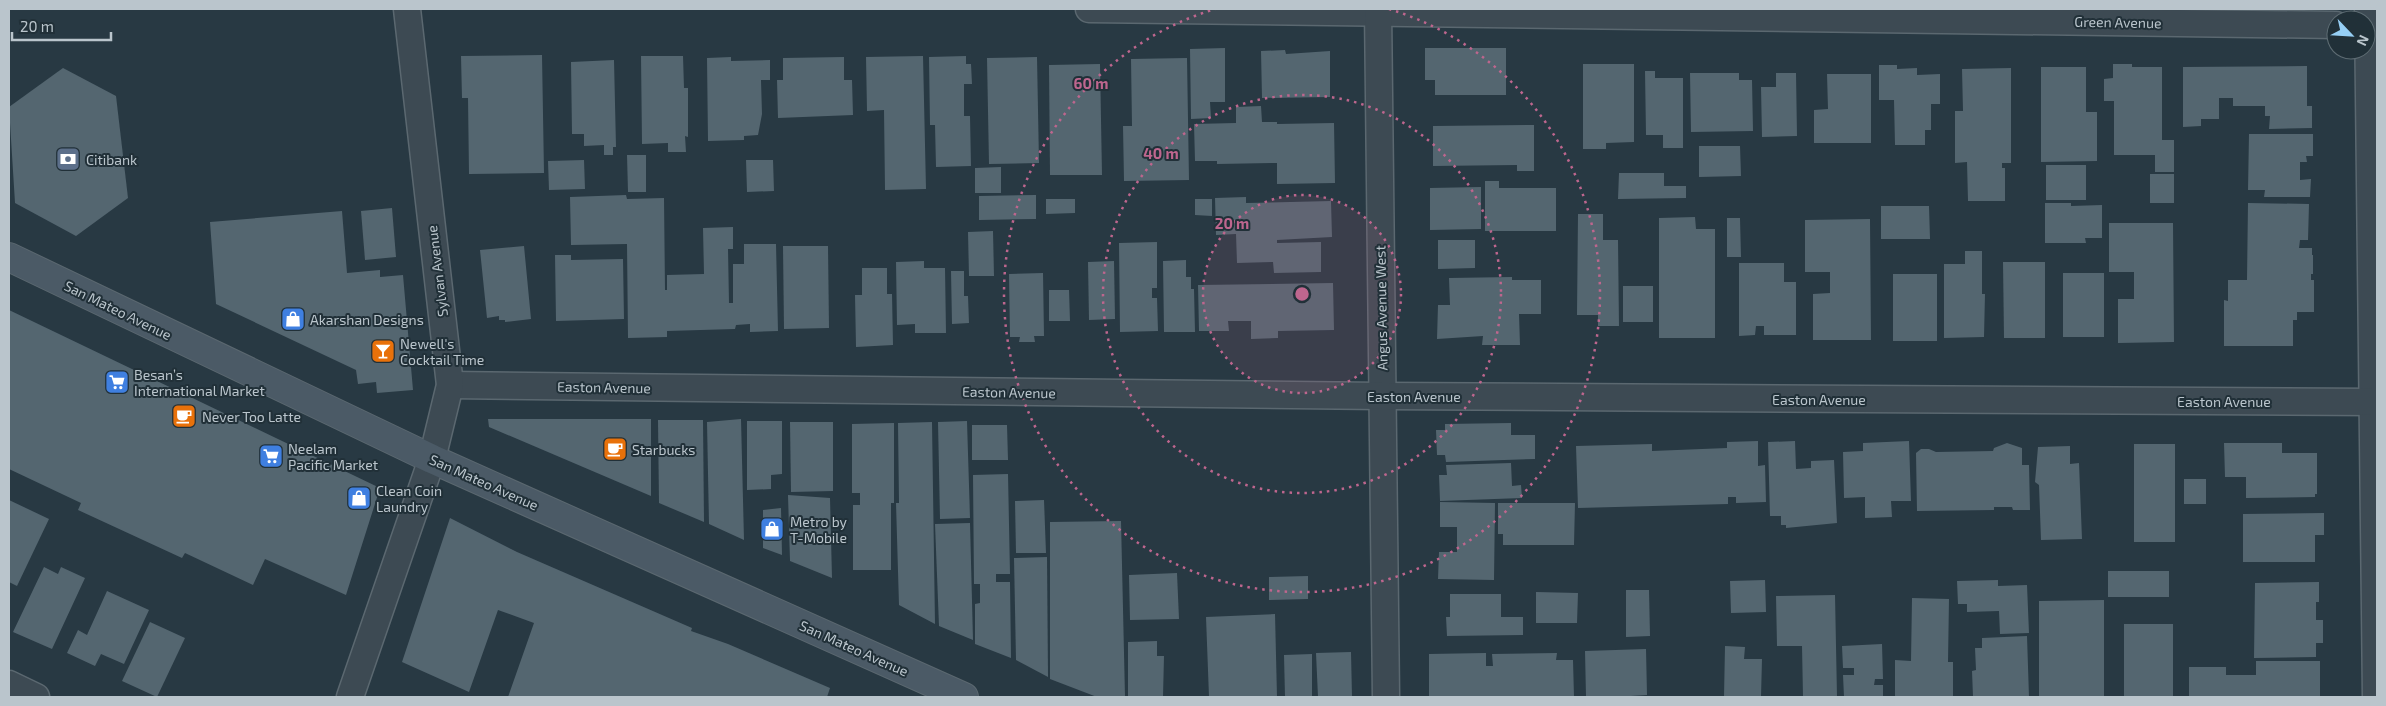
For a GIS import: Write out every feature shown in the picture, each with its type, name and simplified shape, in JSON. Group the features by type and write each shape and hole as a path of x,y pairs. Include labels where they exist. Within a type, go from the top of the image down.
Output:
{"street":[{"name":"Sylvan Avenue","path":"350,697 432,459 450,385 407,9"},
{"name":"Green Avenue","path":"1090,9 1378,10 2326,25"},
{"name":"Angus Avenue West","path":"1378,10 1386,697"},
{"path":"2371,60 2375,402 2376,697"},
{"name":"San Mateo Avenue","path":"9,257 432,459 964,697"},
{"name":"Easton Avenue","path":"450,385 1382,396 2375,402"}],"building":[{"path":"1225,48 1225,102 1210,102 1211,118 1191,119 1190,49"},
{"path":"1425,48 1506,48 1506,95 1435,95 1435,80 1425,80"},
{"path":"1285,50 1286,54 1330,51 1330,97 1262,98 1261,51"},
{"path":"542,55 544,173 469,174 468,98 462,98 461,56"},
{"path":"641,56 683,56 684,88 688,88 688,137 685,136 686,152 668,152 668,143 642,144"},
{"path":"923,56 926,189 885,190 884,110 867,111 866,57"},
{"path":"966,56 966,64 971,64 972,84 964,84 964,116 970,116 971,166 936,167 935,125 930,125 929,57"},
{"path":"731,57 731,61 770,60 770,80 761,80 762,114 758,135 744,136 744,140 708,141 707,58"},
{"path":"844,57 844,80 852,80 853,115 778,118 777,80 783,80 783,58"},
{"path":"1037,57 1039,163 989,164 987,58"},
{"path":"1187,58 1189,180 1124,181 1123,126 1132,126 1131,59"},
{"path":"614,60 616,147 613,147 613,155 604,155 604,145 584,146 584,134 572,134 571,62"},
{"path":"1100,64 1102,175 1050,175 1049,65"},
{"path":"1583,64 1634,64 1634,142 1606,143 1606,149 1583,149"},
{"path":"2113,64 2132,64 2132,67 2162,67 2162,140 2174,140 2174,172 2155,172 2155,155 2114,155 2114,101 2104,101 2104,79 2113,78"},
{"path":"1879,65 1897,65 1897,69 1917,68 1917,75 1940,74 1940,104 1931,104 1931,130 1925,130 1925,145 1895,145 1894,100 1879,100"},
{"path":"2307,66 2307,106 2312,106 2312,128 2269,129 2270,116 2265,116 2265,106 2233,106 2233,98 2219,98 2219,119 2201,119 2201,126 2183,127 2183,67"},
{"path":"2041,67 2086,67 2086,112 2097,112 2097,161 2041,162"},
{"name":"Citibank","path":"63,68 116,96 128,198 76,236 15,203 9,107"},
{"path":"2011,68 2011,163 2002,163 2002,168 2005,168 2005,201 1968,201 1967,162 1955,163 1955,111 1963,111 1962,69"},
{"path":"1645,71 1655,71 1655,78 1683,78 1683,148 1663,148 1663,135 1646,135"},
{"path":"1690,73 1739,73 1739,80 1752,80 1753,131 1691,132"},
{"path":"1776,73 1796,73 1797,136 1762,137 1761,87 1776,87"},
{"path":"1827,74 1871,74 1871,143 1814,143 1814,110 1828,109"},
{"path":"1261,106 1262,122 1277,122 1277,124 1334,123 1335,183 1277,184 1277,163 1217,164 1217,161 1195,161 1194,124 1236,123 1236,107"},
{"path":"1534,125 1534,171 1517,171 1517,165 1433,166 1433,126"},
{"path":"2249,134 2313,134 2313,156 2306,156 2307,162 2300,162 2300,180 2311,179 2310,197 2264,197 2265,190 2248,190"},
{"path":"1699,146 1740,146 1741,176 1699,177"},
{"path":"627,155 646,155 646,192 628,192"},
{"path":"584,160 585,189 549,190 548,161"},
{"path":"746,160 773,160 774,191 747,192"},
{"path":"2046,165 2086,165 2086,200 2046,200"},
{"path":"1001,167 1001,193 975,193 975,168"},
{"path":"1619,173 1664,173 1664,186 1686,186 1686,198 1618,199"},
{"path":"2150,174 2174,174 2174,203 2150,203"},
{"path":"1485,181 1499,181 1499,188 1556,188 1556,231 1485,231"},
{"path":"1481,187 1481,229 1430,230 1430,188"},
{"path":"626,195 627,199 664,198 665,290 667,290 667,275 704,274 703,228 733,227 733,249 728,249 729,303 733,303 733,264 744,264 744,244 776,244 778,331 750,332 750,324 736,325 735,329 667,331 667,337 628,338 627,244 571,245 570,197"},
{"path":"1036,195 1036,219 979,220 979,196"},
{"path":"1246,197 1246,203 1331,201 1332,237 1277,240 1277,243 1321,242 1321,272 1274,273 1273,262 1237,263 1236,234 1216,235 1215,198"},
{"path":"1046,199 1075,199 1075,213 1046,214"},
{"path":"1195,199 1212,199 1212,216 1195,215"},
{"path":"2045,203 2071,203 2071,206 2102,205 2102,238 2085,238 2086,243 2045,243"},
{"path":"2248,203 2309,204 2308,240 2300,240 2299,248 2312,248 2313,274 2311,274 2311,280 2314,280 2314,312 2297,312 2297,320 2293,320 2293,346 2224,346 2224,300 2228,301 2228,280 2247,280"},
{"path":"1881,206 1929,206 1930,239 1881,239"},
{"path":"392,208 396,257 365,260 361,211"},
{"path":"342,211 347,273 380,270 380,277 403,275 413,390 377,393 376,382 358,384 356,370 216,304 210,222"},
{"path":"1578,214 1603,214 1603,240 1618,240 1619,326 1598,326 1598,315 1577,315"},
{"path":"1695,217 1696,229 1715,229 1715,338 1659,338 1659,218"},
{"path":"1727,218 1740,218 1741,257 1727,257"},
{"path":"1870,219 1871,340 1813,340 1813,294 1830,293 1830,272 1805,272 1805,220"},
{"path":"2109,223 2173,223 2174,342 2118,343 2118,299 2134,299 2134,272 2109,272"},
{"path":"993,231 994,276 969,276 968,232"},
{"path":"1438,240 1475,240 1475,268 1438,269"},
{"path":"1157,242 1157,288 1152,288 1152,298 1157,298 1158,331 1120,332 1119,243"},
{"path":"524,246 531,319 505,322 505,320 499,320 499,316 487,318 480,250"},
{"path":"783,246 828,246 829,328 784,329"},
{"path":"1965,251 1982,251 1982,294 1985,294 1984,337 1944,338 1944,264 1965,264"},
{"path":"555,255 571,255 571,260 623,259 624,319 556,321"},
{"path":"1186,260 1186,277 1191,277 1191,289 1194,289 1195,332 1164,332 1163,261"},
{"path":"924,261 924,268 945,268 946,333 915,333 915,324 897,325 896,262"},
{"path":"1114,261 1115,319 1089,320 1088,262"},
{"path":"2003,262 2045,262 2045,338 2004,338"},
{"path":"1739,263 1784,263 1784,282 1796,282 1796,335 1764,335 1764,326 1756,326 1755,335 1739,336"},
{"path":"862,268 887,268 887,294 892,294 893,345 856,347 855,295 862,295"},
{"path":"951,271 964,271 964,296 968,296 969,323 952,324"},
{"path":"1043,273 1044,336 1034,336 1035,342 1019,342 1020,337 1010,337 1009,274"},
{"path":"2063,273 2104,273 2104,337 2063,337"},
{"path":"1893,274 1937,274 1937,341 1893,341"},
{"path":"1512,277 1512,280 1541,280 1541,314 1519,314 1520,345 1482,345 1483,336 1437,339 1438,305 1450,305 1449,278"},
{"path":"1333,283 1334,330 1278,331 1278,338 1251,339 1251,321 1228,321 1229,331 1199,331 1198,285"},
{"path":"1623,286 1653,286 1653,322 1623,322"},
{"path":"1049,290 1069,290 1070,321 1049,321"},
{"path":"9,310 380,488 346,595 265,559 253,585 185,553 182,558 78,510 81,503 9,469"},
{"path":"488,419 651,419 651,496 489,427"},
{"path":"741,419 744,540 709,524 707,422"},
{"path":"658,420 703,420 704,522 659,503"},
{"path":"747,421 782,421 782,474 771,475 771,489 747,490"},
{"path":"967,421 970,518 940,519 938,422"},
{"path":"790,422 833,422 833,491 791,492"},
{"path":"932,422 935,624 899,605 896,503 899,503 898,423"},
{"path":"894,423 894,503 891,503 891,570 853,570 853,505 860,505 860,493 852,493 852,424"},
{"path":"1511,423 1511,435 1535,435 1535,459 1446,462 1445,455 1437,455 1436,430 1445,430 1445,424"},
{"path":"972,425 1007,425 1008,460 972,460"},
{"path":"1758,441 1758,466 1765,465 1766,502 1736,503 1736,497 1728,497 1728,504 1578,508 1576,446 1652,444 1652,451 1727,448 1727,442"},
{"path":"1795,441 1796,469 1811,468 1811,461 1834,460 1837,523 1786,528 1786,525 1781,525 1781,516 1770,516 1768,442"},
{"path":"1909,441 1911,501 1891,501 1892,517 1865,518 1865,497 1844,498 1843,452 1863,451 1863,443"},
{"path":"2007,443 2022,448 2022,465 2029,465 2030,510 1994,507 1994,510 1917,511 1916,453 1921,449 1929,449 1936,452 1993,451 1994,448"},
{"path":"2224,443 2282,443 2282,453 2317,453 2317,494 2315,494 2315,497 2246,498 2246,477 2225,477"},
{"path":"2134,444 2175,444 2175,542 2134,542"},
{"path":"2070,446 2070,464 2079,463 2082,539 2041,540 2039,485 2035,482 2038,447"},
{"path":"1511,463 1512,486 1521,485 1522,498 1440,501 1439,475 1447,475 1446,465"},
{"path":"1008,474 1010,574 996,574 996,582 1010,582 1011,658 975,644 975,604 980,603 980,584 974,584 973,475"},
{"path":"2184,479 2206,479 2206,504 2184,504"},
{"path":"788,495 830,498 832,578 790,561"},
{"path":"9,500 49,519 17,586 9,582"},
{"path":"1044,500 1046,553 1016,553 1015,501"},
{"path":"1440,502 1495,503 1494,580 1438,579 1439,552 1457,552 1457,527 1440,527"},
{"path":"1498,503 1575,503 1574,545 1503,545 1503,534 1498,534"},
{"name":"Metro by T-Mobile","path":"781,508 782,555 763,548 763,510"},
{"path":"2324,513 2324,535 2315,535 2315,562 2243,562 2243,514"},
{"path":"450,518 517,552 692,628 691,631 728,644 830,688 827,697 508,697 534,623 498,610 469,692 402,662"},
{"path":"1121,521 1125,697 1097,697 1050,679 1050,522"},
{"path":"970,523 973,640 939,626 935,524"},
{"path":"1047,557 1048,677 1016,660 1014,558"},
{"path":"44,567 58,574 61,567 85,578 52,649 13,632"},
{"path":"2108,571 2169,571 2169,597 2108,597"},
{"path":"1177,573 1179,619 1130,620 1129,575"},
{"path":"1308,576 1308,599 1269,600 1269,577"},
{"path":"1765,580 1766,612 1731,613 1730,581"},
{"path":"1998,580 1998,586 2027,585 2029,633 2000,634 1999,611 1967,612 1967,604 1958,604 1957,581"},
{"path":"2319,582 2319,602 2316,602 2316,620 2323,620 2323,643 2316,643 2316,657 2254,658 2255,583"},
{"path":"1626,590 1649,590 1650,636 1626,637"},
{"path":"107,591 149,610 124,664 101,654 95,666 67,653 78,630 87,635"},
{"path":"1536,592 1578,593 1577,623 1536,623"},
{"path":"1450,594 1501,594 1501,617 1523,617 1523,635 1447,636 1446,617 1450,617"},
{"path":"1835,595 1837,697 1803,697 1802,646 1777,646 1776,596"},
{"path":"1912,598 1949,599 1948,662 1953,662 1953,697 1895,697 1895,660 1911,661"},
{"path":"2104,600 2104,697 2039,697 2039,601"},
{"path":"1275,614 1277,697 1209,697 1206,617"},
{"path":"150,622 185,638 157,697 122,681"},
{"path":"2124,624 2173,624 2173,697 2124,697"},
{"path":"2027,636 2029,697 1973,697 1972,671 1976,670 1975,648 1982,648 1982,638"},
{"path":"1157,641 1157,656 1164,656 1163,697 1128,697 1128,642"},
{"path":"1882,644 1883,679 1875,679 1874,685 1883,685 1883,697 1844,697 1843,675 1854,675 1854,668 1843,668 1842,646"},
{"path":"1725,646 1745,647 1744,659 1762,659 1761,697 1724,697"},
{"path":"1646,649 1647,695 1586,697 1585,651"},
{"path":"1351,652 1352,697 1318,697 1316,653"},
{"path":"1486,653 1486,666 1493,666 1492,654 1557,653 1556,660 1573,660 1574,697 1429,697 1429,654"},
{"path":"1312,654 1312,697 1285,697 1284,655"},
{"path":"2256,661 2320,661 2320,697 2189,697 2189,667 2226,667 2226,675 2256,675"}],"place":[{"name":"Citibank","path":"68,159"},
{"name":"Akarshan Designs","path":"293,319"},
{"name":"Newell's Cocktail Time","path":"383,351"},
{"name":"Besan’s International Market","path":"117,382"},
{"name":"Never Too Latte","path":"184,416"},
{"name":"Starbucks","path":"615,449"},
{"name":"Neelam Pacific Market","path":"271,456"},
{"name":"Clean Coin Laundry","path":"359,498"},
{"name":"Metro by T-Mobile","path":"772,529"}]}
